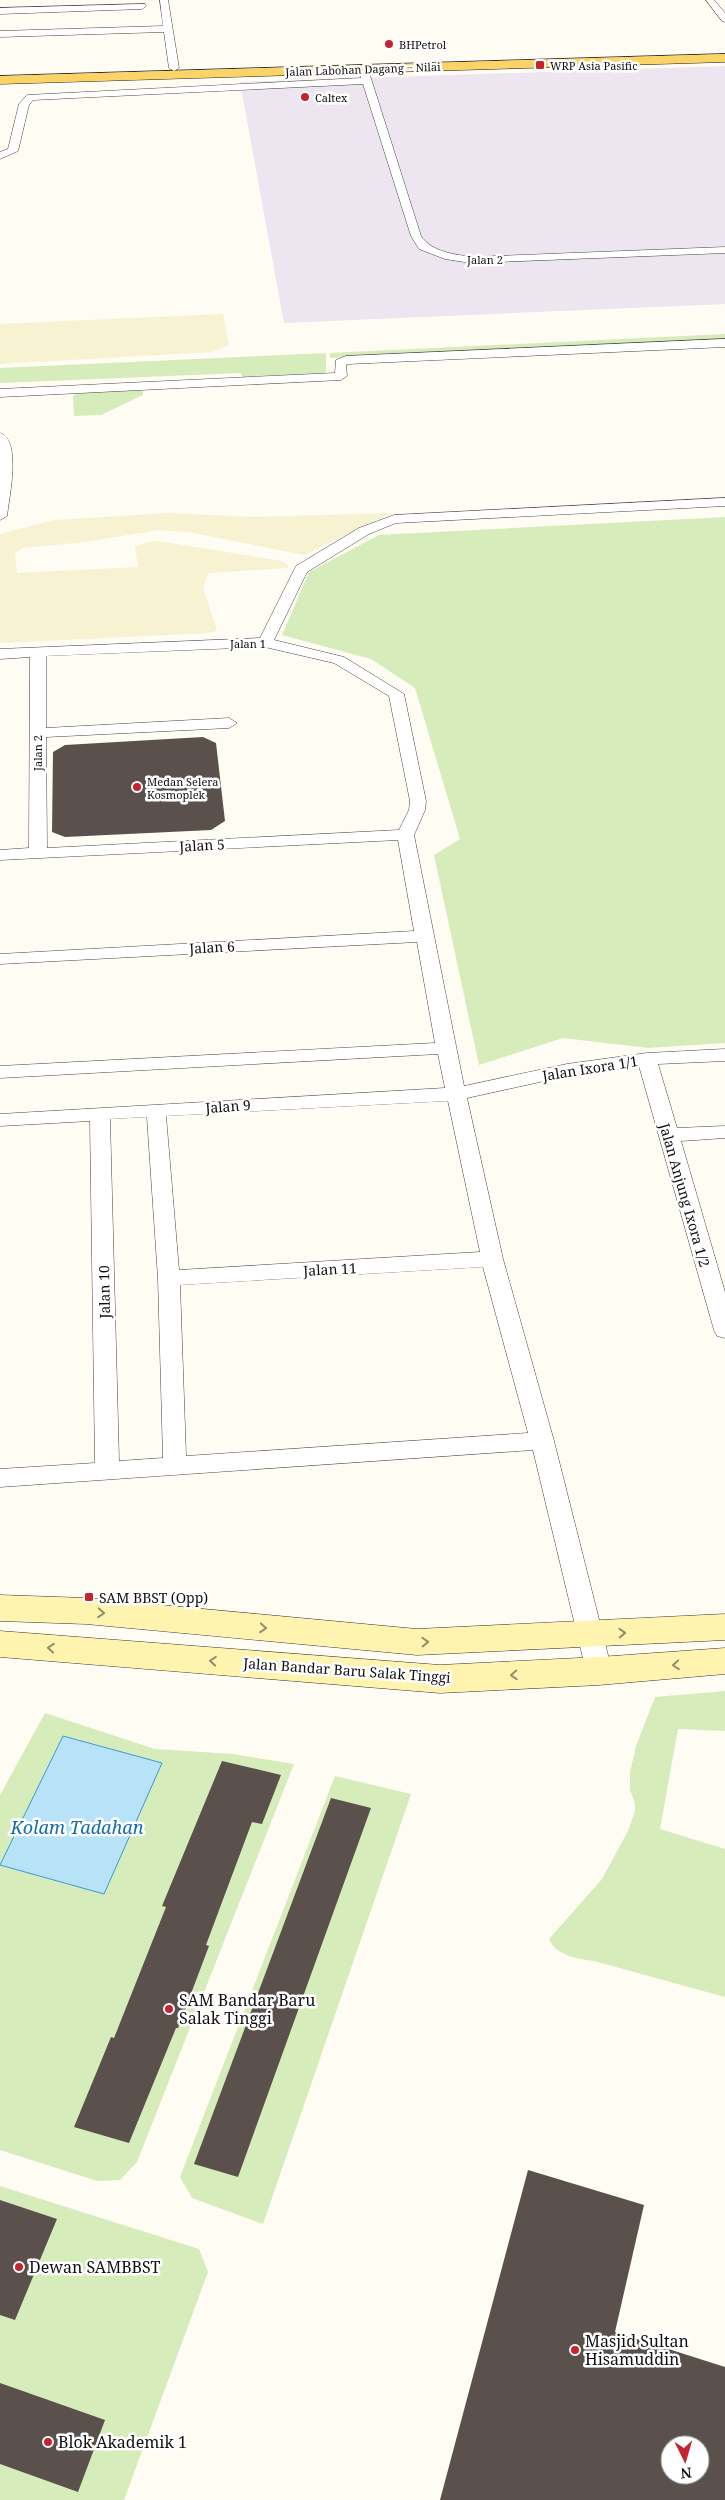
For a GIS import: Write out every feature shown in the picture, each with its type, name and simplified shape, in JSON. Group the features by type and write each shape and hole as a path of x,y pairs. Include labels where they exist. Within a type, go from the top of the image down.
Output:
{"main road":[{"name":"Jalan Labohan Dagang ‒ Nilai","path":"40,76 174,68 725,52"},
{"name":"Jalan Labohan Dagang ‒ Nilai","path":"0,74 40,76 363,69 725,58"},
{"path":"0,80 40,76"},
{"path":"0,1608 86,1611 417,1642 725,1627"},
{"name":"Jalan Bandar Baru Salak Tinggi","path":"0,1644 440,1679 600,1671 725,1661"}],"street":[{"path":"164,0 166,29 174,68"},
{"path":"710,0 725,20"},
{"path":"0,11 143,18 166,29"},
{"path":"0,34 143,18"},
{"path":"0,156 13,151 24,104 30,97 367,81 363,69"},
{"name":"Jalan 2","path":"367,81 416,236 423,247 449,257 471,260 725,250"},
{"path":"0,393 341,376 340,363 346,360 725,343"},
{"path":"0,438 5,442 6,470 0,516"},
{"path":"265,642 300,569 364,531 394,519 725,502"},
{"name":"Jalan 1","path":"0,654 265,642 339,660 396,694 418,801 405,835"},
{"name":"Jalan 2","path":"38,652 38,854"},
{"path":"37,733 229,723"},
{"path":"405,835 446,1048 492,1259 542,1440 600,1671"},
{"name":"Jalan 5","path":"0,855 405,835"},
{"name":"Jalan 6","path":"0,959 424,936"},
{"path":"0,1072 446,1048"},
{"name":"Jalan Ixora 1/1","path":"456,1094 567,1070 647,1059 725,1056"},
{"name":"Jalan Anjung Ixora 1/2","path":"647,1059 669,1135 716,1269 725,1330"},
{"name":"Jalan 9","path":"0,1120 456,1094"},
{"path":"156,1110 169,1278 175,1467"},
{"name":"Jalan 10","path":"100,1114 108,1471"},
{"path":"669,1135 725,1132"},
{"name":"Jalan 11","path":"169,1278 492,1259"},
{"path":"0,1478 542,1440"}],"shaded area":[{"path":"725,66 725,304 284,323 240,82"},
{"path":"223,314 229,345 212,352 0,364 0,324"},
{"path":"170,513 254,517 391,513 304,555 189,532 159,530 85,542 22,548 15,553 17,573 138,567 135,547 148,542 158,541 282,561 288,565 288,568 209,573 203,587 217,631 209,633 0,643 0,534 54,520"}],"green space":[{"path":"725,334 725,340 330,358 330,353"},
{"path":"326,353 326,374 242,378 241,373 0,383 0,368"},
{"path":"143,391 143,395 101,415 74,416 73,396 81,392"},
{"path":"725,517 725,1043 648,1048 563,1038 479,1065 434,855 460,839 415,688 371,659 282,635 309,572 379,535"},
{"path":"725,1691 725,1731 678,1729 660,1829 725,1849 725,1997 562,1953 552,1945 549,1939 602,1879 628,1831 635,1811 635,1803 630,1790 630,1772 636,1746 655,1697"},
{"path":"45,1713 155,1749 233,1754 294,1764 137,2162 120,2180 97,2181 0,2150 0,1795"},
{"path":"335,1776 411,1794 263,2224 192,2198 180,2177"},
{"path":"0,2186 199,2249 208,2272 124,2500 0,2500"}],"water":[{"name":"Kolam Tadahan","path":"63,1736 162,1763 104,1894 0,1865"}],"building":[{"name":"Medan Selera Kosmoplek","path":"203,737 216,743 225,821 211,830 65,837 52,832 53,752 65,745"},
{"path":"222,1761 281,1775 262,1824 252,1822 206,1945 209,1946 178,2028 176,2028 129,2143 74,2127 111,2037 114,2038 166,1907 162,1906"},
{"path":"331,1798 371,1808 238,2177 194,2164"},
{"name":"Masjid Sultan Hisamuddin","path":"528,2170 644,2205 615,2332 725,2367 725,2500 440,2500"},
{"name":"Dewan SAMBBST","path":"0,2200 57,2219 15,2320 0,2315"},
{"name":"Blok Akademik 1","path":"0,2383 105,2420 78,2492 0,2464"}],"place":[{"name":"BHPetrol","path":"389,44"},
{"name":"WRP Asia Pasific","path":"540,65"},
{"name":"Caltex","path":"305,97"},
{"name":"Medan Selera Kosmoplek","path":"137,787"},
{"name":"SAM BBST (Opp)","path":"89,1597"},
{"name":"SAM Bandar Baru Salak Tinggi","path":"169,2009"},
{"name":"Dewan SAMBBST","path":"19,2267"},
{"name":"Masjid Sultan Hisamuddin","path":"575,2350"},
{"name":"Blok Akademik 1","path":"48,2442"}]}
